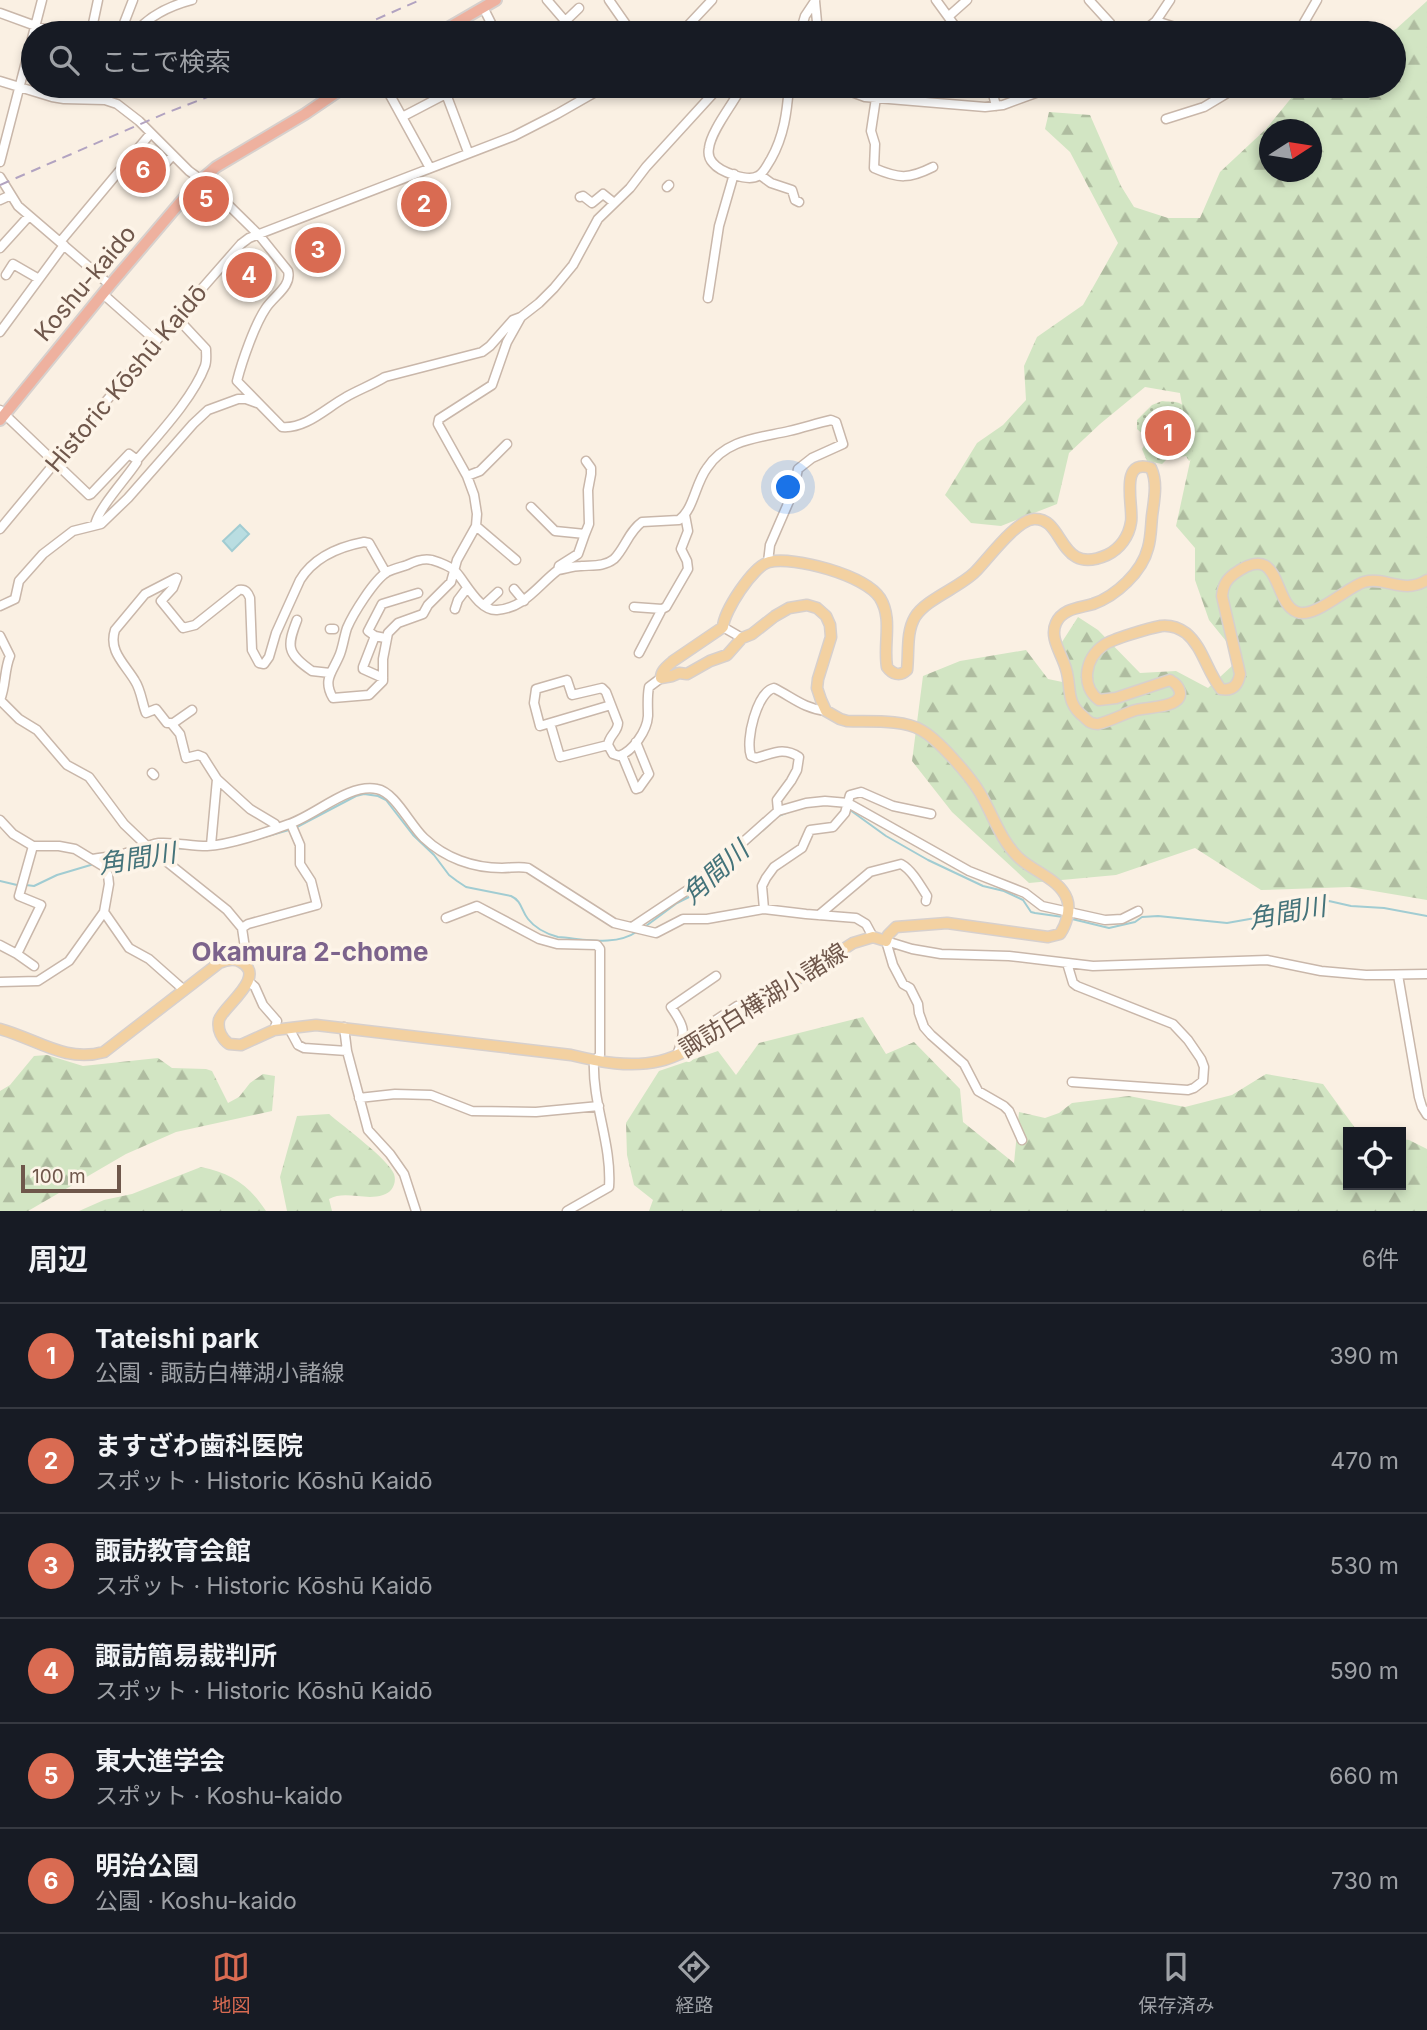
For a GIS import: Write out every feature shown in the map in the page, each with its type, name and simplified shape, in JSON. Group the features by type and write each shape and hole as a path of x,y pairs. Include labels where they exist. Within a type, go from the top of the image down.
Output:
{"highway":[{"path":"459,21 496,0"},
{"name":"Koshu-kaido","path":"1,415 200,181 216,167 328,98"}],"main road":[{"path":"886,941 891,929 914,925 960,924 1048,937 1060,934 1066,923 1068,903 1062,891 1020,859 1000,835 980,792 966,773 931,737 908,724 847,721 826,710 817,688 831,637 830,625 826,616 817,608 807,605 789,608 742,638 727,655 687,674 679,673 662,678 661,674 673,661 723,627 723,618 756,570 768,562 798,563 851,576 865,584 878,595 886,609 887,667 898,674 907,670 911,630 916,615 972,575 1027,520 1045,522 1072,554 1081,560 1092,560 1116,550 1131,525 1130,479 1136,469 1149,467 1154,477 1155,492 1149,547 1141,564 1109,597 1068,611 1057,620 1055,627 1056,645 1067,672 1072,702 1078,712 1092,724 1178,700 1180,694 1177,685 1170,680 1116,698 1099,700 1090,691 1087,680 1090,661 1096,652 1110,641 1161,626 1177,628 1187,634 1221,689 1233,688 1238,683 1240,674 1222,596 1228,578 1248,565 1266,566 1289,607 1303,613 1313,611 1362,583 1378,582 1405,587 1427,580"},
{"name":"諏訪白樺湖小諸線","path":"248,981 242,993 220,1018 221,1035 229,1044 241,1045 274,1030 316,1025 570,1055 631,1065 661,1061 686,1051 853,943 873,937 886,941"},
{"path":"0,1029 69,1055 92,1055 117,1044 219,962 230,959 243,962 248,981"}],"street":[{"path":"36,21 42,0"},
{"path":"94,21 98,0"},
{"path":"125,21 132,0"},
{"path":"146,21 163,10 192,0"},
{"path":"547,0 565,21"},
{"path":"609,0 624,21"},
{"path":"692,21 712,0"},
{"path":"936,0 952,21"},
{"path":"949,16 967,0"},
{"path":"1089,0 1108,21"},
{"path":"1156,21 1170,0"},
{"path":"804,21 815,1"},
{"path":"815,1 817,21"},
{"path":"1305,21 1316,1"},
{"path":"483,7 490,21"},
{"path":"567,21 579,8"},
{"path":"0,13 22,21"},
{"path":"0,162 3,140 21,87 21,79"},
{"path":"0,81 21,87"},
{"path":"60,98 105,100 117,104 200,181 207,184 259,235 288,271 290,277 287,285 264,311 237,381 282,427 291,428 385,377 482,352 490,346 513,320 539,303 573,265 598,219 630,188 709,98"},
{"path":"392,98 430,168"},
{"path":"402,117 433,98"},
{"path":"448,98 468,152"},
{"name":"Historic Kōshū Kaidō","path":"0,529 156,341 241,244 250,238 524,131 584,98"},
{"path":"735,98 709,145 709,153 711,162 716,166 750,179 760,175 780,140 788,98"},
{"path":"933,167 911,177 887,174 874,168 875,144 870,131 876,98 996,106 1020,98"},
{"path":"994,98 996,106"},
{"path":"1166,119 1204,107 1219,98"},
{"path":"0,332 62,244 150,133"},
{"path":"153,177 173,155"},
{"path":"708,298 719,226 734,174"},
{"path":"760,175 771,183 792,190 795,200 799,202"},
{"path":"0,177 18,206 51,229 62,244 156,341"},
{"path":"580,197 583,196 592,203 603,194 613,202"},
{"path":"0,200 11,195"},
{"path":"0,248 29,216"},
{"path":"6,275 13,264 39,279"},
{"path":"383,680 385,638 392,627 423,614 451,582 457,560 476,526 474,495 467,476 438,424 439,419 492,385 507,342 521,317"},
{"path":"95,525 96,517 123,483 136,460 174,416 206,363 206,349 177,318"},
{"path":"0,606 15,600 19,582 43,555 73,531 101,524 208,410 238,399 259,404"},
{"path":"1,415 89,495 129,454 136,460"},
{"path":"558,570 593,566 613,560 629,535 642,522 679,520 689,510 695,490 706,469 723,451 738,442 831,420 836,422 843,444 812,458 798,469 793,492 770,545 768,562"},
{"path":"467,476 480,471 507,444"},
{"path":"391,672 369,695 332,698 328,684 330,673 341,653 350,623 373,586 386,573 427,556 455,570 467,588 493,610 501,610 524,601 558,570 561,564 578,554 589,524 588,490 592,474 586,461"},
{"path":"474,495 485,492"},
{"path":"531,506 555,531 585,534"},
{"path":"639,653 662,609 666,607 688,569 681,549 688,531 685,515"},
{"path":"476,526 516,560"},
{"path":"277,828 216,779 202,757 198,755 186,758 180,734 156,709 146,713 136,682 117,657 113,635 115,630 145,594 177,578 173,588 161,601 183,628 195,625 243,589 248,592 250,598 253,650 259,663 264,664 300,580 319,559 332,551 369,543 386,573"},
{"path":"455,609 467,588"},
{"path":"514,589 524,601"},
{"path":"484,605 498,592"},
{"path":"385,638 368,631 382,604 418,593"},
{"path":"634,607 662,609"},
{"path":"297,620 290,639 290,649 312,671 330,673"},
{"path":"723,627 742,638"},
{"path":"0,636 10,656 0,700 19,719 37,730 67,765 89,777 124,824 227,910 242,929 246,955 243,962"},
{"path":"375,636 362,667 383,680"},
{"path":"611,705 540,726 534,703 536,689 567,681 572,695 601,688 606,692 611,705 618,727 610,737 608,745 613,754 622,755 636,742 647,722 646,701 649,687 662,678"},
{"path":"778,811 777,800 792,781 799,757 791,752 780,751 761,757 751,755 748,747 757,706 766,691 774,688 797,703 817,710 826,710"},
{"path":"172,724 192,710"},
{"path":"550,723 560,757 608,745"},
{"path":"622,755 636,789 639,788 649,774 636,742"},
{"path":"211,845 216,779"},
{"path":"92,860 152,849 156,844 211,845 277,828 293,828 351,792 363,788 378,789 388,793 415,829 441,853 480,865 528,868 614,923 656,933 683,919 707,919 764,909 856,918 866,923 873,937"},
{"path":"764,909 762,886 774,867 802,848 810,830 833,827 847,806 850,795 861,792 893,806 931,814"},
{"path":"634,928 695,885 778,811 825,801 847,806 970,871 1025,893 1042,906 1105,920 1122,919 1138,911"},
{"path":"0,820 13,834 33,846 73,848 102,866 109,884 104,912 69,961 38,981 0,982"},
{"path":"242,929 248,924 317,905 311,881 300,864 300,845 293,828"},
{"path":"17,954 41,905 19,896 33,846"},
{"path":"819,915 870,872 901,864 921,887 927,897 926,901"},
{"path":"446,918 477,906 539,939 557,944 597,945 600,949 600,1055 594,1061 594,1075 607,1146 610,1186 567,1211"},
{"path":"104,912 129,948 149,959 184,989"},
{"path":"886,941 941,954 1009,956 1094,966 1267,960 1321,971 1366,975 1427,974"},
{"path":"886,941 893,965 903,984 910,988 925,1027 964,1064 978,1091 1009,1111 1022,1140"},
{"path":"0,946 34,966"},
{"path":"1067,963 1073,983 1077,986 1173,1024 1193,1046 1204,1067 1203,1081 1188,1090 1072,1082"},
{"path":"1398,975 1419,1097 1427,1115"},
{"path":"677,1055 685,1035 682,1023 671,1007 716,976"},
{"path":"248,981 256,987 263,1005 278,1021 274,1030"},
{"path":"683,1041 737,1006"},
{"path":"344,1027 347,1051 368,1130 404,1174 416,1211"},
{"path":"291,1032 298,1045 304,1048 347,1051"},
{"path":"359,1098 431,1094 472,1111 536,1112 599,1106"}],"green space":[{"path":"1427,1 1427,900 1350,887 1261,890 1195,848 1116,875 1029,883 952,812 912,761 923,676 960,661 1026,650 1048,679 1072,684 1062,642 1078,617 1098,630 1140,673 1176,671 1208,688 1233,665 1230,646 1209,620 1195,580 1195,548 1176,526 1196,434 1184,416 1180,393 1145,387 1100,424 1069,453 1057,504 1001,526 971,523 945,495 977,443 1003,425 1026,400 1024,366 1037,337 1083,305 1118,243 1070,152 1045,129 1049,112 1090,115 1121,186 1134,207 1168,218 1200,218 1220,172 1259,136 1259,182 1322,182 1322,119 1274,119 1291,98 1406,98 1405,21"},
{"path":"1162,401 1179,403 1192,418 1196,433 1196,455 1189,461 1186,456 1167,459 1162,464 1147,461 1142,449 1146,437 1137,429 1137,420 1152,405"},
{"path":"863,1017 886,1054 914,1042 960,1089 963,1122 1014,1163 1019,1112 1045,1118 1059,1113 1072,1103 1129,1096 1185,1107 1232,1095 1266,1074 1323,1084 1354,1127 1343,1127 1343,1190 1406,1190 1406,1140 1409,1140 1427,1149 1427,1211 649,1211 653,1200 634,1185 627,1155 626,1123 659,1071 718,1051 736,1075 759,1043"},
{"path":"47,1055 83,1066 158,1058 172,1068 206,1069 212,1071 228,1103 239,1097 250,1083 263,1074 275,1076 272,1111 176,1132 126,1154 28,1211 0,1211 0,1091 10,1085 34,1056"},
{"path":"329,1114 390,1168 395,1177 393,1187 386,1194 376,1197 335,1196 329,1199 332,1211 287,1211 280,1177 297,1116"},
{"path":"201,1167 230,1177 246,1187 266,1211 79,1211 104,1200 132,1194"}],"water":[{"path":"240,525 249,534 232,551 223,541"}],"waterway":[{"name":"角間川","path":"297,827 356,796 378,796 386,800 449,875 466,887 515,898 526,916 538,928 558,937 600,941 620,939 638,931"},
{"name":"角間川","path":"850,810 886,836 928,860 983,886 1004,891 1023,900 1031,912 1063,917"},
{"name":"角間川","path":"776,817 791,811"},
{"name":"角間川","path":"730,859 770,824"},
{"name":"角間川","path":"250,841 289,830"},
{"name":"角間川","path":"157,850 207,850 224,847"},
{"name":"角間川","path":"120,859 148,852"},
{"name":"角間川","path":"26,885 34,886 57,875 94,864"},
{"name":"角間川","path":"646,926 677,903 701,891 720,868"},
{"name":"角間川","path":"0,881 17,885"},
{"name":"角間川","path":"1072,919 1109,928 1135,922 1142,917 1158,916 1227,923 1261,917 1285,907 1329,901 1427,916"}],"railway":[{"path":"372,21 420,0"},
{"path":"0,185 205,98"}],"place":[{"name":"明治公園","path":"143,170"},
{"name":"東大進学会","path":"206,199"},
{"name":"ますざわ歯科医院","path":"424,204"},
{"name":"諏訪教育会館","path":"318,250"},
{"name":"諏訪簡易裁判所","path":"249,275"},
{"name":"Tateishi park","path":"1168,433"}],"district":[{"name":"Okamura 2-chome","path":"310,951"}]}
